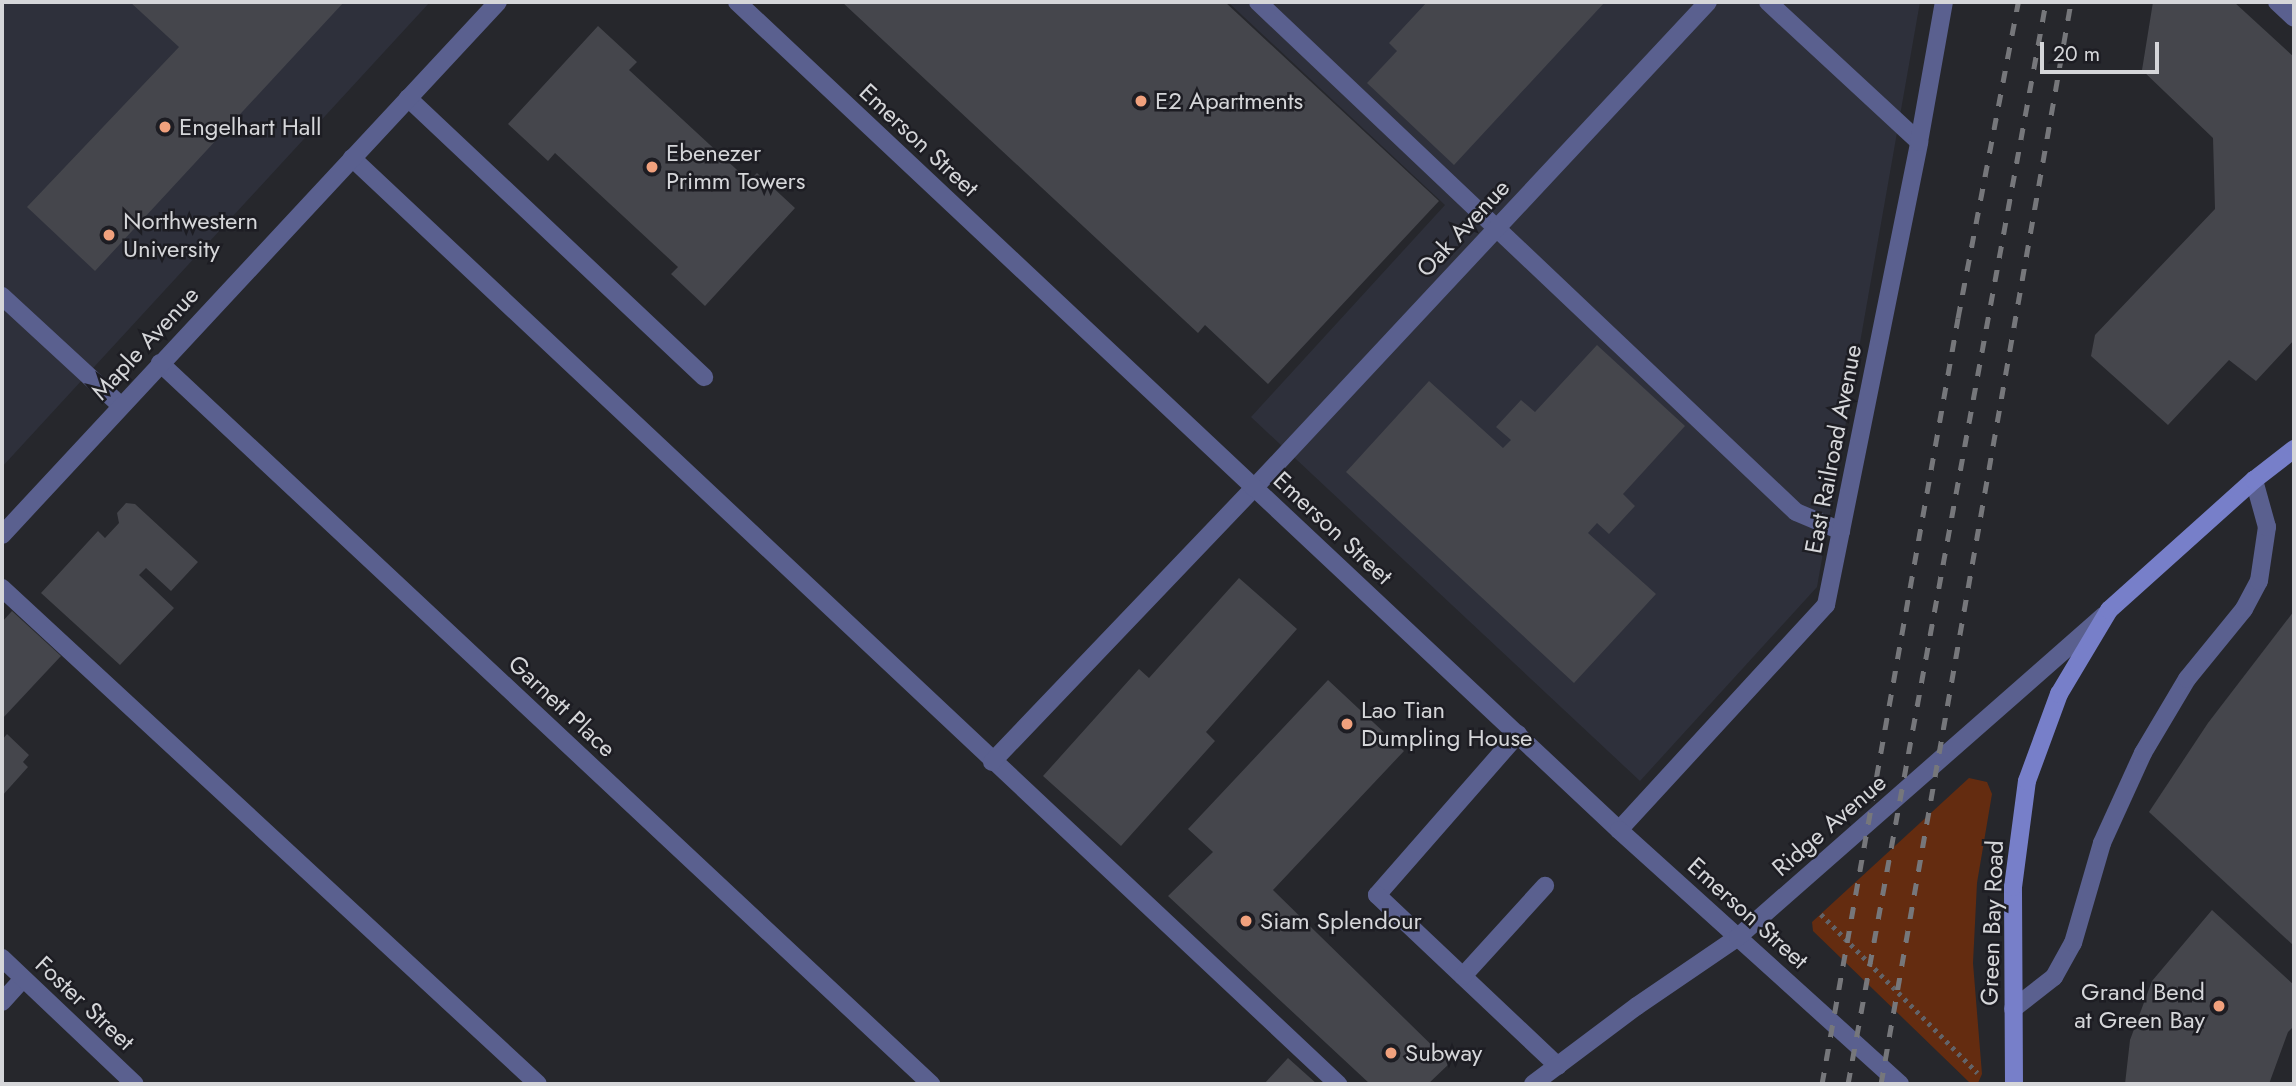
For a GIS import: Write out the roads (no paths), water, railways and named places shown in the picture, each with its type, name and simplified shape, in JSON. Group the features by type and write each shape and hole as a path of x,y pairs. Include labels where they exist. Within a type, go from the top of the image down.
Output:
{"main road":[{"name":"Green Bay Road","path":"2014,1084 2012,887 2027,781 2059,694 2109,610 2254,480 2294,449"}],"street":[{"name":"Maple Avenue","path":"2,535 498,2"},
{"name":"Emerson Street","path":"737,2 1619,830 1900,1084"},
{"path":"1258,2 1796,512 1841,531"},
{"name":"Oak Avenue","path":"992,762 1254,488 1708,2"},
{"path":"1768,2 1919,142"},
{"name":"East Railroad Avenue","path":"1619,830 1826,605 1919,142 1944,2"},
{"path":"2277,2 2294,18"},
{"path":"408,98 704,377"},
{"path":"352,158 992,762 1338,1084"},
{"path":"2,296 121,406"},
{"name":"Garnett Place","path":"160,363 931,1084"},
{"path":"2013,1009 2054,977 2073,943 2102,842 2143,753 2187,679 2244,609 2259,580 2267,527 2254,480"},
{"path":"2,588 538,1084"},
{"name":"Ridge Avenue","path":"1533,1084 1637,1006 1738,937 2109,610"},
{"path":"1518,734 1377,895 1558,1066"},
{"path":"1463,976 1545,886"},
{"name":"Foster Street","path":"2,958 135,1084"},
{"path":"2,1002 23,979"}],"railway":[{"path":"1822,1084 1958,318 2018,2"},
{"path":"1848,1084 2046,2"},
{"path":"1881,1084 2071,2"}],"place":[{"name":"E2 Apartments","path":"1141,101"},
{"name":"Engelhart Hall","path":"165,127"},
{"name":"Ebenezer Primm Towers","path":"652,167"},
{"name":"Northwestern University","path":"109,235"},
{"name":"Lao Tian Dumpling House","path":"1347,724"},
{"name":"Siam Splendour","path":"1246,921"},
{"name":"Grand Bend at Green Bay","path":"2219,1006"},
{"name":"Subway","path":"1391,1053"}]}
